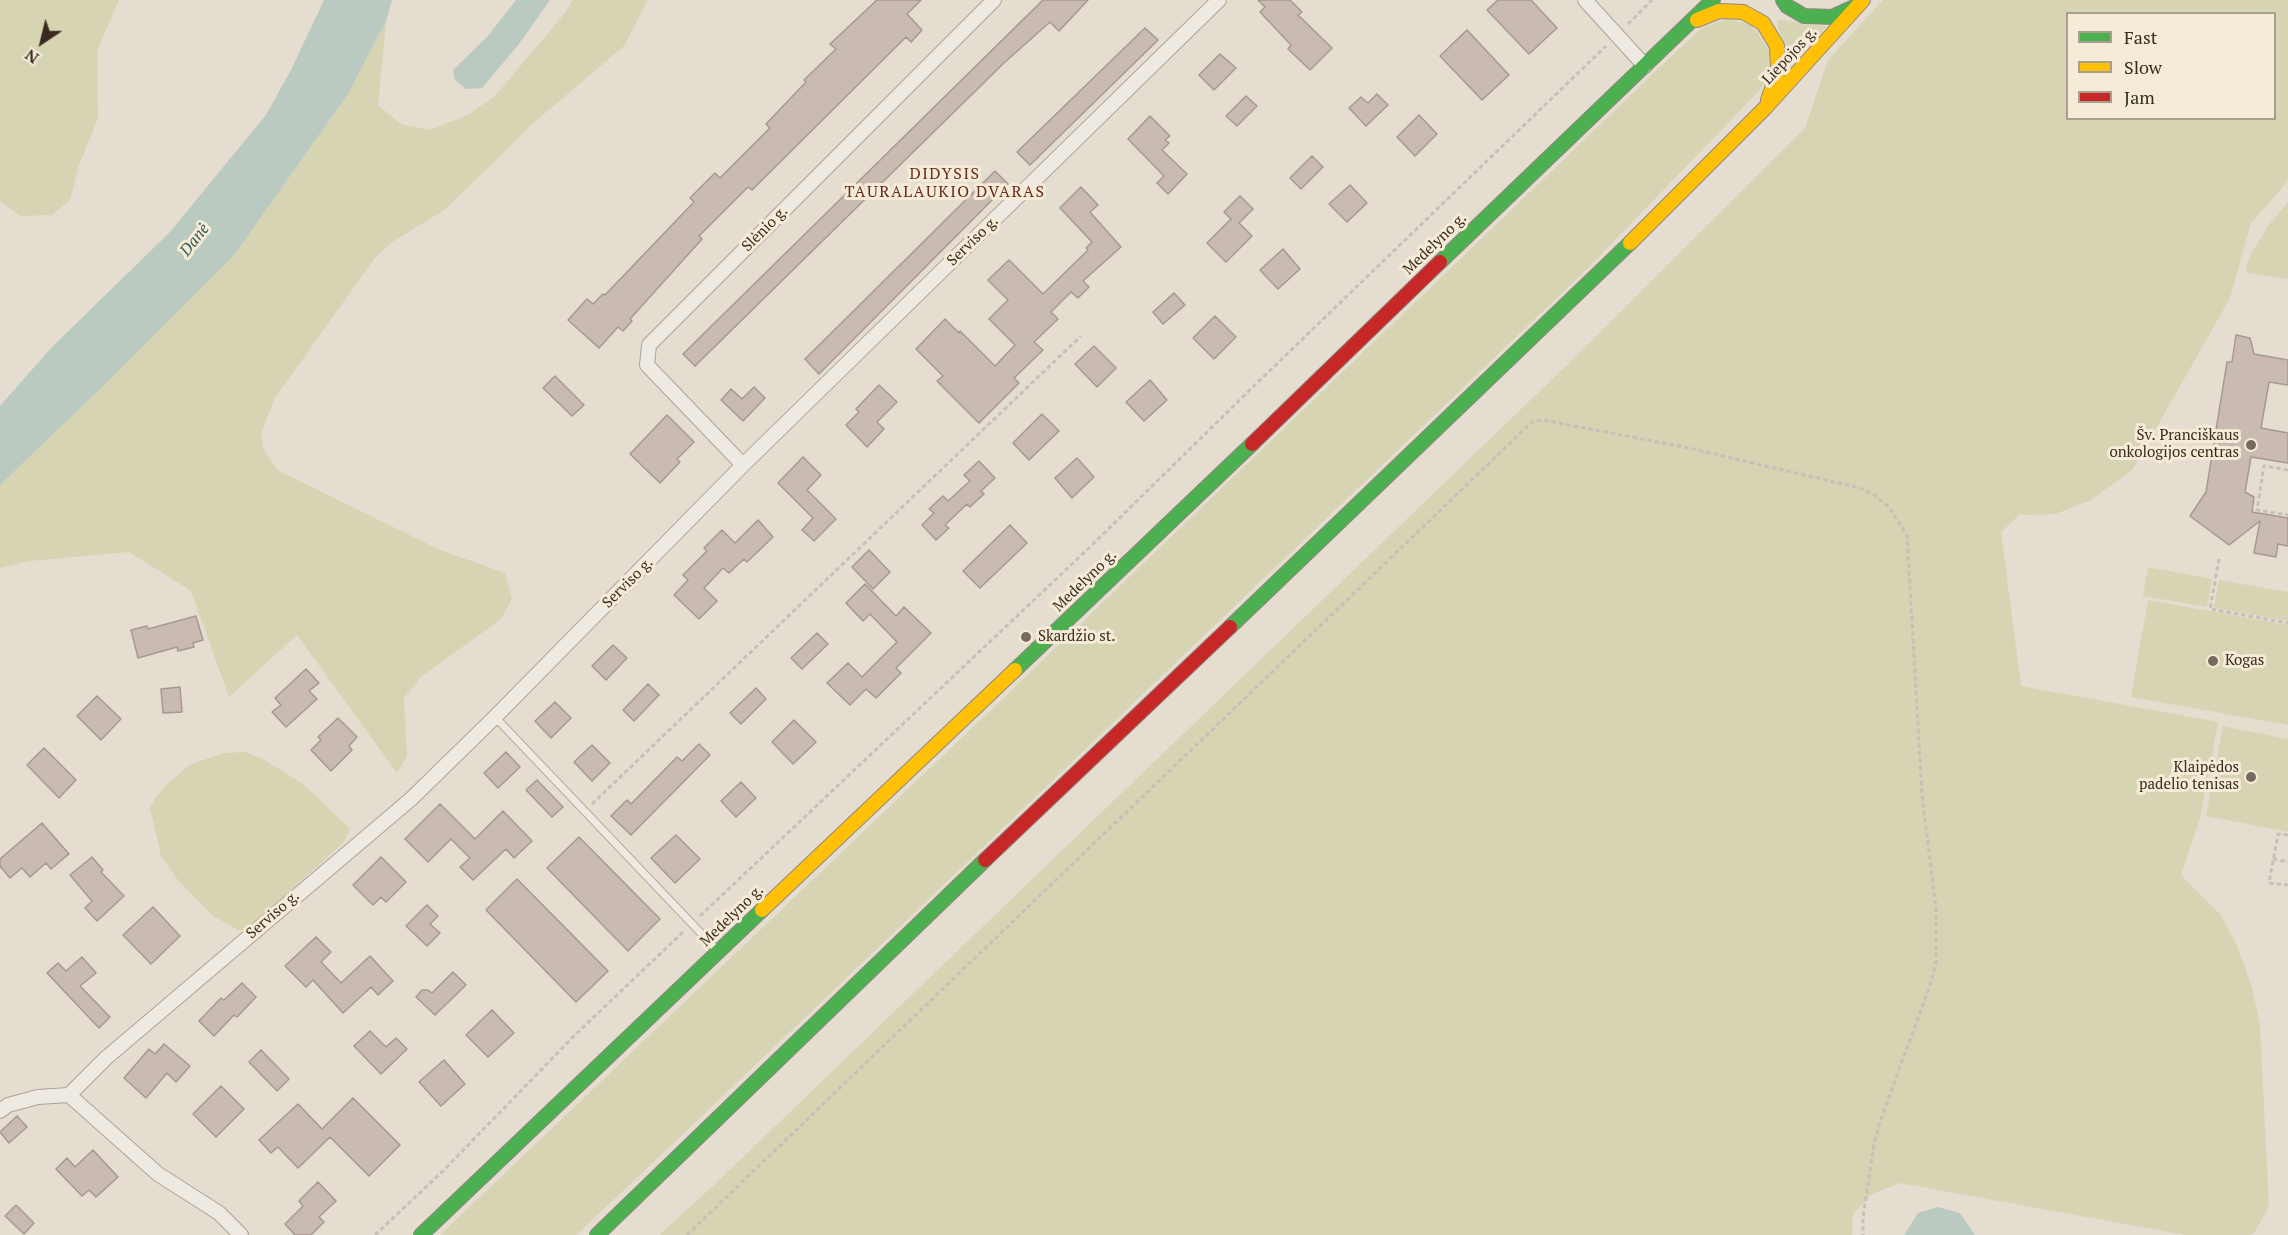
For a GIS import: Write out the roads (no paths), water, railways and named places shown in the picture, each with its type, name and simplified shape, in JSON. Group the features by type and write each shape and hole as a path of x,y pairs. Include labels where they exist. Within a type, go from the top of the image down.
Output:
{"main road":[{"path":"1690,22 1713,0"},
{"path":"1783,0 1787,6 1804,16 1832,17 1861,2"},
{"name":"Liepojos g.","path":"1766,107 1861,2"},
{"path":"597,1235 1588,285 1766,107 1778,71 1777,46 1763,23 1743,12 1719,11 1690,22"},
{"name":"Medelyno g.","path":"421,1235 1136,555 1690,22"}],"street":[{"name":"Slėnio g.","path":"743,465 647,365 649,345 994,0"},
{"name":"Serviso g.","path":"69,1095 115,1050 411,799 743,465 1219,0"},
{"path":"1585,0 1645,66"},
{"path":"0,1111 8,1105 38,1097 69,1095 158,1174 219,1213 241,1235"}],"lane":[{"path":"495,717 719,952"}],"water":[{"name":"Danė","path":"324,0 392,0 386,21 348,94 235,254 0,485 0,406 52,347 169,233 266,115 291,70"},
{"path":"516,0 550,0 519,44 482,88 466,89 455,80 453,70 487,37"},
{"path":"1938,1207 1960,1213 1975,1235 1904,1235 1918,1213"}],"place":[{"name":"Šv. Pranciškaus onkologijos centras","path":"2251,445"},
{"name":"Skardžio st.","path":"1026,637"},
{"name":"Kogas","path":"2213,661"},
{"name":"Klaipėdos padelio tenisas","path":"2251,777"}],"district":[{"name":"DIDYSIS TAURALAUKIO DVARAS","path":"945,183"}]}
